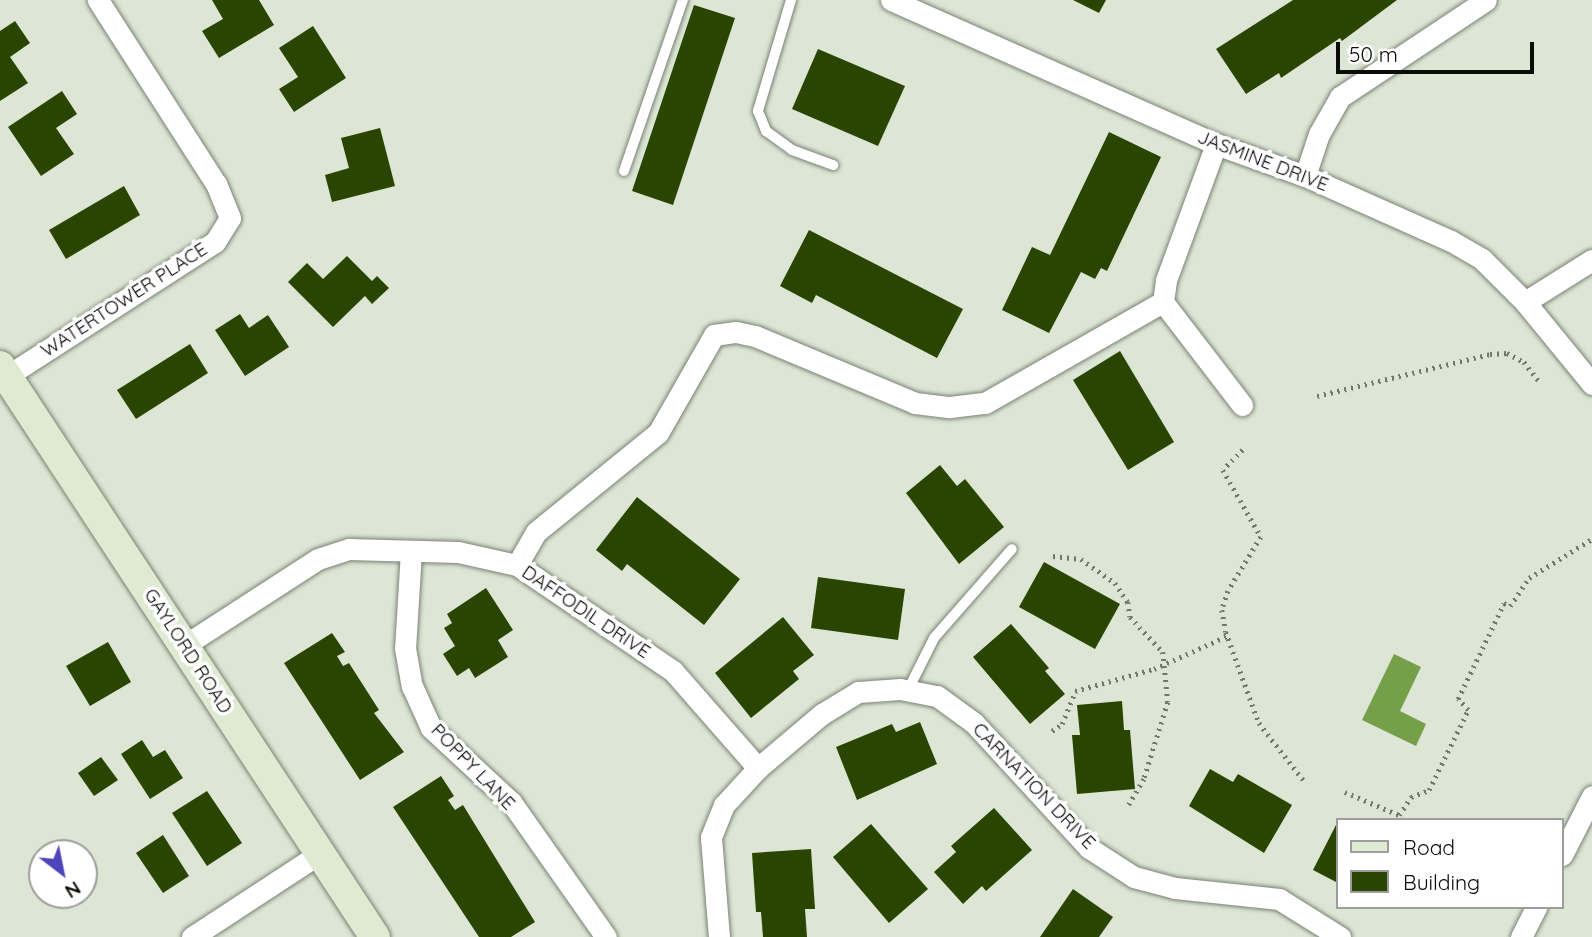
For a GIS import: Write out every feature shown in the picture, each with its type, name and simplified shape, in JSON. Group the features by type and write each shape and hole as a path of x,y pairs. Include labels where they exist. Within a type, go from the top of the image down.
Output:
{"street":[{"name":"WATERTOWER PLACE","path":"3,371 215,242 230,218 216,184 98,0"},
{"name":"JASMINE DRIVE","path":"891,0 914,4 1216,144 1305,176 1472,253 1525,302 1592,384"},
{"path":"1305,176 1319,134 1340,97 1486,0"},
{"path":"1216,144 1166,280 1163,302 1242,405"},
{"path":"1525,302 1592,260"},
{"path":"517,565 536,533 658,433 677,408 714,335 736,332 755,336 915,403 950,407 985,403 1163,302"},
{"name":"GAYLORD ROAD","path":"3,371 375,937"},
{"name":"DAFFODIL DRIVE","path":"185,645 318,559 349,549 458,551 517,565 673,671 758,768"},
{"name":"POPPY LANE","path":"411,551 405,648 412,686 431,728 511,802 544,855 606,937"},
{"name":"CARNATION DRIVE","path":"719,937 711,837 724,805 758,768 822,714 858,692 908,690 937,696 974,723 1089,848 1134,877 1175,888 1279,900 1340,937"},
{"path":"1564,851 1592,796"},
{"path":"192,937 319,854"},
{"path":"1521,937 1535,909"}],"lane":[{"path":"624,171 683,0"},
{"path":"792,0 761,91 758,111 766,131 783,144 833,165"},
{"path":"908,690 934,638 1012,549"}],"path":[{"path":"1317,396 1490,354 1507,354 1524,362 1539,381"},
{"path":"1243,450 1223,470 1261,537 1228,591 1222,610 1227,636 1259,723 1305,782"},
{"path":"1345,792 1400,817 1411,797 1429,790 1468,710 1458,699 1504,603 1510,606 1529,578 1592,539"},
{"path":"1053,556 1082,559 1115,583 1128,602 1130,617 1163,652 1168,702 1144,779 1129,805"},
{"path":"1052,731 1062,724 1075,691 1166,664 1227,636"}],"shaded area":[{"path":"1394,654 1421,667 1400,711 1426,724 1416,746 1362,720"}],"building":[{"path":"212,0 259,0 274,25 219,58 202,31 223,19"},
{"path":"1073,0 1106,0 1099,13"},
{"path":"1293,0 1397,0 1342,41 1340,38 1281,78 1279,73 1246,94 1216,49"},
{"path":"694,5 735,18 673,205 632,191"},
{"path":"15,21 30,43 10,57 28,83 0,101 0,31"},
{"path":"313,26 346,78 294,112 279,89 298,77 279,48"},
{"path":"818,49 905,86 878,146 792,109"},
{"path":"62,91 77,114 56,128 74,154 41,176 8,127"},
{"path":"380,128 395,186 332,202 325,175 349,168 341,138"},
{"path":"1109,132 1161,157 1107,271 1101,268 1095,279 1081,272 1049,333 1002,310 1032,247 1050,255"},
{"path":"124,186 140,215 66,259 49,230"},
{"path":"809,230 963,309 937,358 816,295 812,303 780,286"},
{"path":"347,256 372,281 377,276 389,288 372,304 365,296 333,327 288,282 307,263 323,279"},
{"path":"240,314 249,328 268,315 289,347 245,376 215,330"},
{"path":"190,344 208,373 136,419 117,390"},
{"path":"1120,351 1174,442 1128,470 1073,380"},
{"path":"940,465 957,486 965,479 1004,527 959,564 906,493"},
{"path":"637,497 740,579 704,625 627,564 622,571 596,550"},
{"path":"1044,562 1120,604 1095,649 1019,607"},
{"path":"818,577 905,589 898,640 811,628"},
{"path":"486,588 513,630 498,640 508,657 475,678 469,668 457,676 443,654 455,646 444,628 452,623 447,614"},
{"path":"783,617 814,655 793,671 799,679 751,718 715,673"},
{"path":"1011,624 1049,668 1045,671 1065,694 1030,724 973,657"},
{"path":"332,633 345,652 337,656 343,666 349,663 379,710 374,713 404,752 360,780 284,663"},
{"path":"108,642 131,682 90,706 66,666"},
{"path":"1122,701 1124,730 1130,730 1135,789 1077,794 1072,735 1080,735 1077,705"},
{"path":"920,722 937,764 857,800 836,747 892,724 896,732"},
{"path":"142,740 153,757 165,750 183,778 150,799 121,754"},
{"path":"101,757 118,780 94,796 78,773"},
{"path":"1210,769 1233,782 1238,774 1292,805 1264,853 1189,806"},
{"path":"441,776 454,796 448,800 455,810 463,805 535,922 511,937 479,937 393,807"},
{"path":"207,791 242,843 207,866 172,813"},
{"path":"994,808 1032,850 986,891 982,886 963,904 934,872 956,852 951,846"},
{"path":"871,824 928,889 889,923 833,857"},
{"path":"1336,825 1336,882 1313,870"},
{"path":"163,835 189,876 163,893 136,853"},
{"path":"811,849 815,909 805,909 807,937 763,937 761,912 756,912 752,853"},
{"path":"1073,889 1113,917 1099,937 1040,937"}]}
